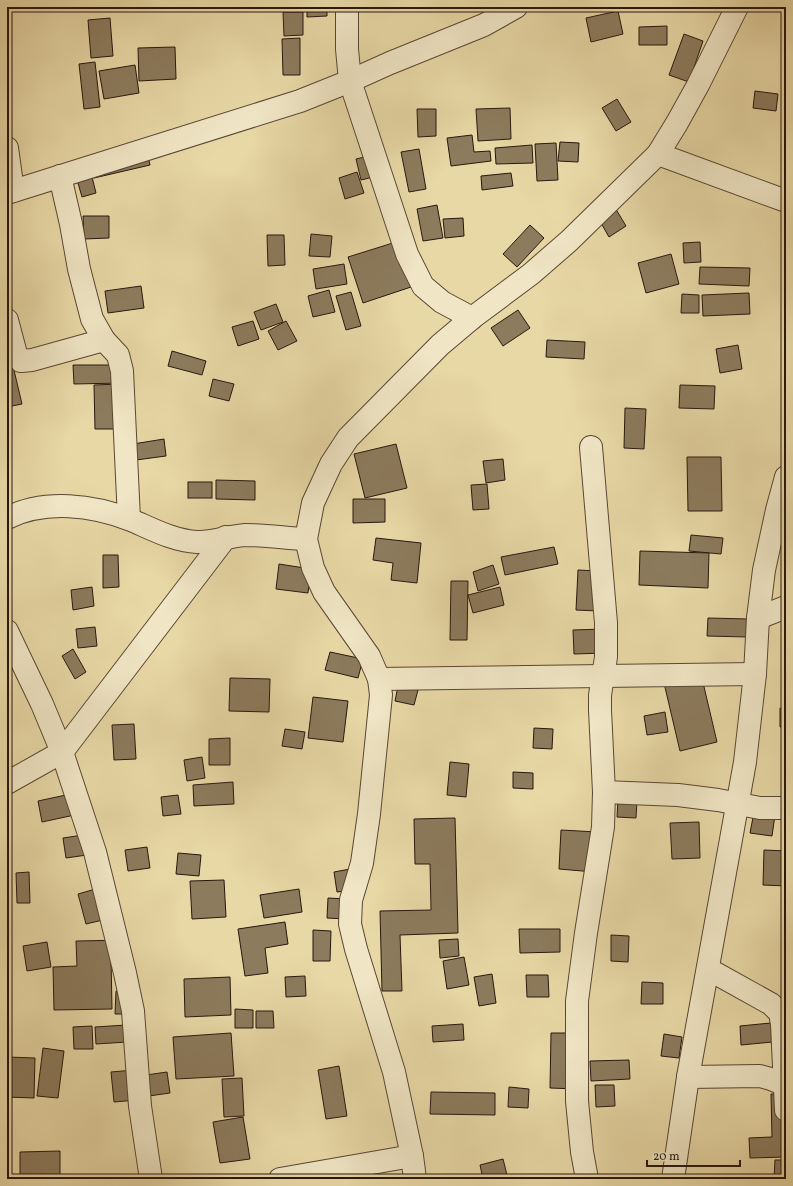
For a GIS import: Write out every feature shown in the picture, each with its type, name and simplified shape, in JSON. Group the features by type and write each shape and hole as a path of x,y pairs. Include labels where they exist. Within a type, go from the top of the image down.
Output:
{"street":[{"path":"347,7 347,49 350,81 407,254 423,286 442,302 472,318"},
{"path":"7,148 10,192 300,102 390,62 484,25 516,7"},
{"path":"415,1179 412,1156 394,1072 356,949 350,924 351,900 362,862 369,814 381,694 379,679 369,656 324,592 313,568 306,539 313,504 331,464 348,438 440,345 472,318 531,274 568,241 658,154 698,85 737,7"},
{"path":"658,154 786,201"},
{"path":"60,176 79,269 92,319 104,340 118,356 122,371 129,519"},
{"path":"7,320 16,354 21,361 32,360 104,340"},
{"path":"587,1179 582,1152 578,1101 578,1001 587,925 604,827 600,694 604,677 606,657 606,623 592,447"},
{"path":"673,1179 688,1077 745,762 755,674 758,618 764,570 786,477"},
{"path":"7,518 16,513 45,506 94,508 129,519 178,540 198,542 245,535 306,539"},
{"path":"7,783 62,752 226,537"},
{"path":"758,618 786,607"},
{"path":"7,631 42,704 62,752 95,852 133,1010 140,1106 151,1179"},
{"path":"379,679 755,674"},
{"path":"604,792 678,795 718,800 737,805 760,808 786,808"},
{"path":"708,969 771,1004 780,1013 782,1024 786,1110"},
{"path":"688,1077 760,1076 785,1085"},
{"path":"280,1179 412,1156"}],"building":[{"path":"307,7 327,7 327,16 307,17"},
{"path":"618,11 623,34 591,42 586,18"},
{"path":"283,12 303,12 303,35 284,36"},
{"path":"110,18 113,56 91,58 88,20"},
{"path":"667,26 667,45 639,45 639,27"},
{"path":"684,34 703,41 689,82 669,75"},
{"path":"300,38 300,75 283,75 282,39"},
{"path":"175,47 176,79 139,81 138,48"},
{"path":"95,62 100,107 84,109 79,64"},
{"path":"135,65 139,93 104,99 99,71"},
{"path":"755,91 778,94 776,111 753,108"},
{"path":"617,99 631,122 616,131 602,108"},
{"path":"510,108 511,139 478,141 476,109"},
{"path":"417,109 436,109 436,136 418,137"},
{"path":"472,135 474,152 490,151 491,161 451,166 447,138"},
{"path":"560,142 579,143 578,162 558,161"},
{"path":"556,143 558,180 537,181 535,144"},
{"path":"532,145 533,163 496,164 495,148"},
{"path":"146,148 150,165 94,178 90,160"},
{"path":"419,149 426,189 409,192 401,152"},
{"path":"377,154 382,175 361,180 356,159"},
{"path":"89,165 96,193 82,197 74,169"},
{"path":"357,172 364,193 345,199 339,178"},
{"path":"511,173 513,186 482,190 481,176"},
{"path":"437,205 443,238 423,241 417,209"},
{"path":"614,206 626,226 609,237 597,216"},
{"path":"83,216 109,216 109,238 84,239"},
{"path":"463,218 464,236 445,238 443,219"},
{"path":"530,225 544,238 517,267 503,254"},
{"path":"311,234 332,236 330,257 309,256"},
{"path":"267,235 284,235 285,265 268,266"},
{"path":"396,242 411,287 363,303 348,257"},
{"path":"700,242 701,262 684,263 683,243"},
{"path":"671,254 679,284 646,293 638,263"},
{"path":"344,264 347,284 316,289 313,269"},
{"path":"700,267 750,268 749,286 699,284"},
{"path":"141,286 144,308 108,313 105,291"},
{"path":"329,290 335,312 313,317 308,296"},
{"path":"351,292 361,326 346,330 336,296"},
{"path":"749,293 750,314 703,316 702,295"},
{"path":"682,294 699,295 699,313 681,313"},
{"path":"276,304 283,322 261,330 254,312"},
{"path":"518,310 530,328 503,346 491,328"},
{"path":"253,321 259,339 238,346 232,327"},
{"path":"286,321 297,341 278,350 268,331"},
{"path":"547,340 585,342 584,359 546,357"},
{"path":"738,345 742,369 720,373 716,349"},
{"path":"172,351 206,361 202,375 168,366"},
{"path":"73,365 122,365 122,383 74,384"},
{"path":"13,366 22,404 7,407 7,367"},
{"path":"213,379 234,384 229,401 209,396"},
{"path":"121,384 121,429 95,429 94,385"},
{"path":"680,385 715,386 714,409 679,408"},
{"path":"625,408 646,409 644,449 624,448"},
{"path":"164,439 166,456 136,460 133,444"},
{"path":"396,444 407,488 365,498 354,454"},
{"path":"687,457 721,457 722,511 688,511"},
{"path":"503,459 505,480 486,483 483,461"},
{"path":"216,480 255,481 255,500 216,499"},
{"path":"188,482 212,482 212,498 188,498"},
{"path":"487,484 489,509 473,510 471,485"},
{"path":"353,499 385,499 385,522 353,523"},
{"path":"691,535 723,538 721,554 689,551"},
{"path":"376,538 421,543 417,583 391,580 393,563 373,560"},
{"path":"554,547 558,564 505,575 501,557"},
{"path":"640,551 709,553 708,588 639,585"},
{"path":"103,555 118,555 119,587 103,588"},
{"path":"279,564 311,569 308,593 276,589"},
{"path":"493,565 499,584 478,591 473,572"},
{"path":"578,570 599,571 598,611 576,610"},
{"path":"451,581 468,581 467,640 450,640"},
{"path":"92,587 94,606 73,610 71,590"},
{"path":"500,587 504,605 473,613 468,595"},
{"path":"708,618 748,619 748,637 707,636"},
{"path":"95,627 97,646 78,648 76,629"},
{"path":"604,629 605,653 574,654 573,630"},
{"path":"73,649 86,672 75,679 62,656"},
{"path":"330,652 363,659 358,678 325,670"},
{"path":"701,674 717,742 680,751 664,683"},
{"path":"230,678 270,679 269,712 229,711"},
{"path":"398,686 418,690 414,705 395,701"},
{"path":"313,697 348,701 343,742 308,738"},
{"path":"780,708 786,709 786,727 780,727"},
{"path":"665,712 668,732 647,735 644,716"},
{"path":"134,724 136,759 114,760 112,725"},
{"path":"534,728 553,729 552,749 533,748"},
{"path":"285,729 305,732 302,749 282,746"},
{"path":"230,738 230,765 209,765 209,739"},
{"path":"202,757 205,778 187,781 184,760"},
{"path":"450,762 469,764 466,797 447,795"},
{"path":"513,772 533,773 533,789 513,788"},
{"path":"233,782 234,804 194,806 193,785"},
{"path":"619,782 638,783 636,818 617,817"},
{"path":"80,792 84,813 42,822 38,801"},
{"path":"178,795 181,814 163,816 161,797"},
{"path":"754,812 775,815 772,836 750,833"},
{"path":"455,818 458,933 400,935 402,991 382,991 380,911 431,910 430,864 415,864 414,819"},
{"path":"699,822 700,858 672,859 670,823"},
{"path":"561,830 597,832 594,872 559,869"},
{"path":"83,835 87,855 66,858 63,838"},
{"path":"147,847 150,868 128,871 125,850"},
{"path":"764,850 786,851 786,886 763,885"},
{"path":"178,853 201,855 199,876 176,874"},
{"path":"350,869 353,890 337,892 334,872"},
{"path":"29,872 30,903 17,903 16,873"},
{"path":"224,880 226,917 192,919 190,881"},
{"path":"99,888 107,919 86,924 78,894"},
{"path":"299,889 302,912 264,918 260,895"},
{"path":"328,898 348,899 346,919 327,918"},
{"path":"7,912 9,954 7,954"},
{"path":"285,922 288,944 265,948 268,973 245,976 238,929"},
{"path":"519,929 560,929 560,952 520,953"},
{"path":"313,930 331,931 330,961 313,961"},
{"path":"611,935 629,936 628,962 611,961"},
{"path":"458,939 459,956 440,958 439,940"},
{"path":"127,940 111,958 112,1009 54,1010 53,967 77,966 76,941"},
{"path":"47,942 51,967 27,971 23,946"},
{"path":"464,957 469,985 447,989 443,961"},
{"path":"492,974 496,1003 479,1006 474,977"},
{"path":"526,975 548,975 549,997 527,997"},
{"path":"305,976 306,996 286,997 285,977"},
{"path":"230,977 231,1015 185,1017 184,979"},
{"path":"642,982 663,983 663,1004 641,1004"},
{"path":"116,991 133,992 132,1014 115,1014"},
{"path":"235,1009 253,1010 253,1028 235,1028"},
{"path":"256,1011 273,1011 274,1028 256,1028"},
{"path":"781,1022 783,1041 741,1045 740,1026"},
{"path":"463,1024 464,1040 433,1042 432,1026"},
{"path":"126,1025 127,1042 96,1044 95,1027"},
{"path":"92,1026 93,1049 74,1049 73,1027"},
{"path":"231,1033 234,1076 176,1079 173,1037"},
{"path":"551,1033 578,1033 577,1089 550,1088"},
{"path":"664,1034 682,1037 679,1058 661,1056"},
{"path":"43,1048 64,1051 58,1098 37,1096"},
{"path":"7,1057 35,1058 34,1098 7,1097"},
{"path":"629,1060 630,1079 591,1081 590,1061"},
{"path":"339,1066 347,1116 326,1119 318,1070"},
{"path":"134,1070 137,1100 114,1102 111,1072"},
{"path":"167,1072 170,1093 149,1096 146,1075"},
{"path":"242,1078 244,1116 224,1117 222,1079"},
{"path":"595,1085 614,1085 615,1106 596,1107"},
{"path":"509,1087 529,1089 528,1108 508,1107"},
{"path":"431,1092 495,1093 495,1115 430,1114"},
{"path":"771,1094 786,1094 786,1157 750,1158 749,1138 772,1137"},
{"path":"243,1117 250,1159 220,1163 213,1122"},
{"path":"7,1149 11,1149 10,1170 7,1170"},
{"path":"60,1151 60,1179 20,1179 20,1152"},
{"path":"503,1159 508,1179 483,1179 480,1165"},
{"path":"775,1160 786,1160 786,1179 774,1179"}]}
